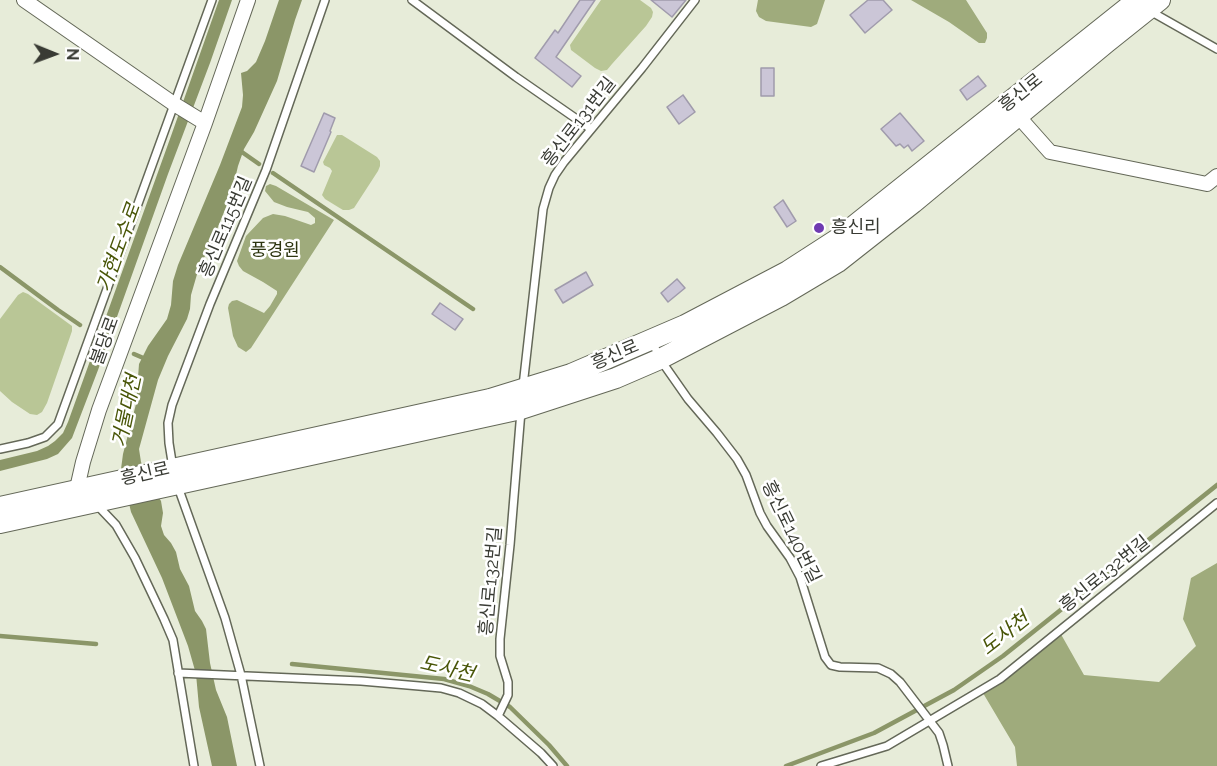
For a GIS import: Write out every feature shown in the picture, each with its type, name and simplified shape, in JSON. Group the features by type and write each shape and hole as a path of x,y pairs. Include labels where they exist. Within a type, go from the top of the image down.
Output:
{"main road":[{"name":"흥신로","path":"521,400 571,374 685,325 788,271 836,240 1148,3"},
{"name":"흥신로","path":"0,524 93,496 172,477 616,378 660,359 781,296 838,262 1018,116 1148,3"},
{"name":"흥신로","path":"0,507 93,496"}],"street":[{"path":"24,0 205,123"},
{"name":"불당로","path":"93,496 83,462 99,411 248,0"},
{"path":"1018,116 1050,152 1207,184 1217,176"}],"lane":[{"path":"0,449 45,437 58,424 212,0"},
{"name":"흥신로115번길","path":"172,477 168,423 171,405 266,170 326,0"},
{"path":"412,0 591,129"},
{"name":"흥신로131번길","path":"521,400 543,209 549,188 555,175 695,0"},
{"path":"1148,3 1217,49"},
{"name":"흥신로140번길","path":"651,340 660,359 688,399 730,451 746,475 760,513 800,577 825,657 831,664 840,667 878,668 891,674 900,682 939,733 948,766"},
{"name":"흥신로132번길","path":"500,713 508,695 508,682 500,656 500,639 521,400"},
{"name":"흥신로","path":"172,477 225,618 241,675 260,766"},
{"path":"93,496 116,525 135,558 173,640 194,766"},
{"name":"흥신로132번길","path":"821,766 887,746 927,717 966,700 1000,679 1217,503"},
{"path":"178,673 361,681 441,688 459,693 500,713 552,766"}],"shaded area":[{"path":"219,0 232,0 72,438 58,454 0,471 0,460 37,451 48,446 63,433"},
{"path":"279,0 302,0 277,81 244,149 232,192 212,245 200,264 187,319 158,380 139,449 141,462 150,484 161,501 163,513 161,526 164,535 176,552 180,569 189,586 195,611 206,629 216,690 227,717 237,766 212,766 199,707 196,674 188,646 162,578 131,512 121,469 136,404 139,364 148,346 167,319 178,265 242,107 241,73 247,71 256,62"},
{"path":"601,0 640,0 653,12 646,26 607,70 601,71 571,50 570,45"},
{"path":"337,135 342,135 380,161 378,171 354,208 349,210 343,210 322,195 332,171 323,162"},
{"path":"23,292 72,326 47,403 42,412 37,415 30,414 0,391 0,319 18,295"}],"green space":[{"path":"758,0 825,0 817,24 811,27 766,21 759,17 756,11"},
{"path":"911,0 966,0 987,33 985,43 979,43"},
{"name":"풍경원","path":"270,184 334,220 251,348 246,352 238,347 233,336 229,304 237,300 264,313 277,291 243,271 239,266 237,261 246,236 263,218 273,214 311,225 315,223 315,218 308,212 274,202 265,191 266,186"},
{"path":"1217,563 1217,766 1017,766 1015,747 983,693 1058,629 1084,675 1159,682 1196,646 1183,619 1191,578"}],"building":[{"path":"580,0 595,0 556,57 581,76 572,87 535,58 555,30 558,33"},
{"path":"651,0 686,0 672,17"},
{"path":"868,0 883,0 892,10 865,33 850,15"},
{"path":"761,68 774,68 774,96 761,96"},
{"path":"978,76 986,86 967,100 960,90"},
{"path":"683,95 695,112 679,124 667,107"},
{"path":"324,113 335,118 314,172 301,166"},
{"path":"900,113 924,141 912,151 908,145 904,148 900,144 896,146 881,129"},
{"path":"783,200 796,221 787,227 774,207"},
{"path":"586,272 593,285 563,303 555,290"},
{"path":"677,279 685,288 668,302 661,293"},
{"path":"440,303 463,319 455,330 432,314"}],"waterway":[{"path":"239,150 259,164"},
{"path":"273,173 473,309"},
{"path":"0,267 80,325"},
{"path":"134,354 148,360"},
{"name":"도사천","path":"786,766 874,733 954,690 1003,656 1217,485"},
{"name":"도사천","path":"0,636 96,644"},
{"name":"도사천","path":"292,664 444,679 469,686 510,707 567,766"}],"place":[{"name":"흥신리","path":"819,228"}],"water label":[{"name":"가현도수로","path":"119,248"},
{"name":"거물대천","path":"127,411"}]}
